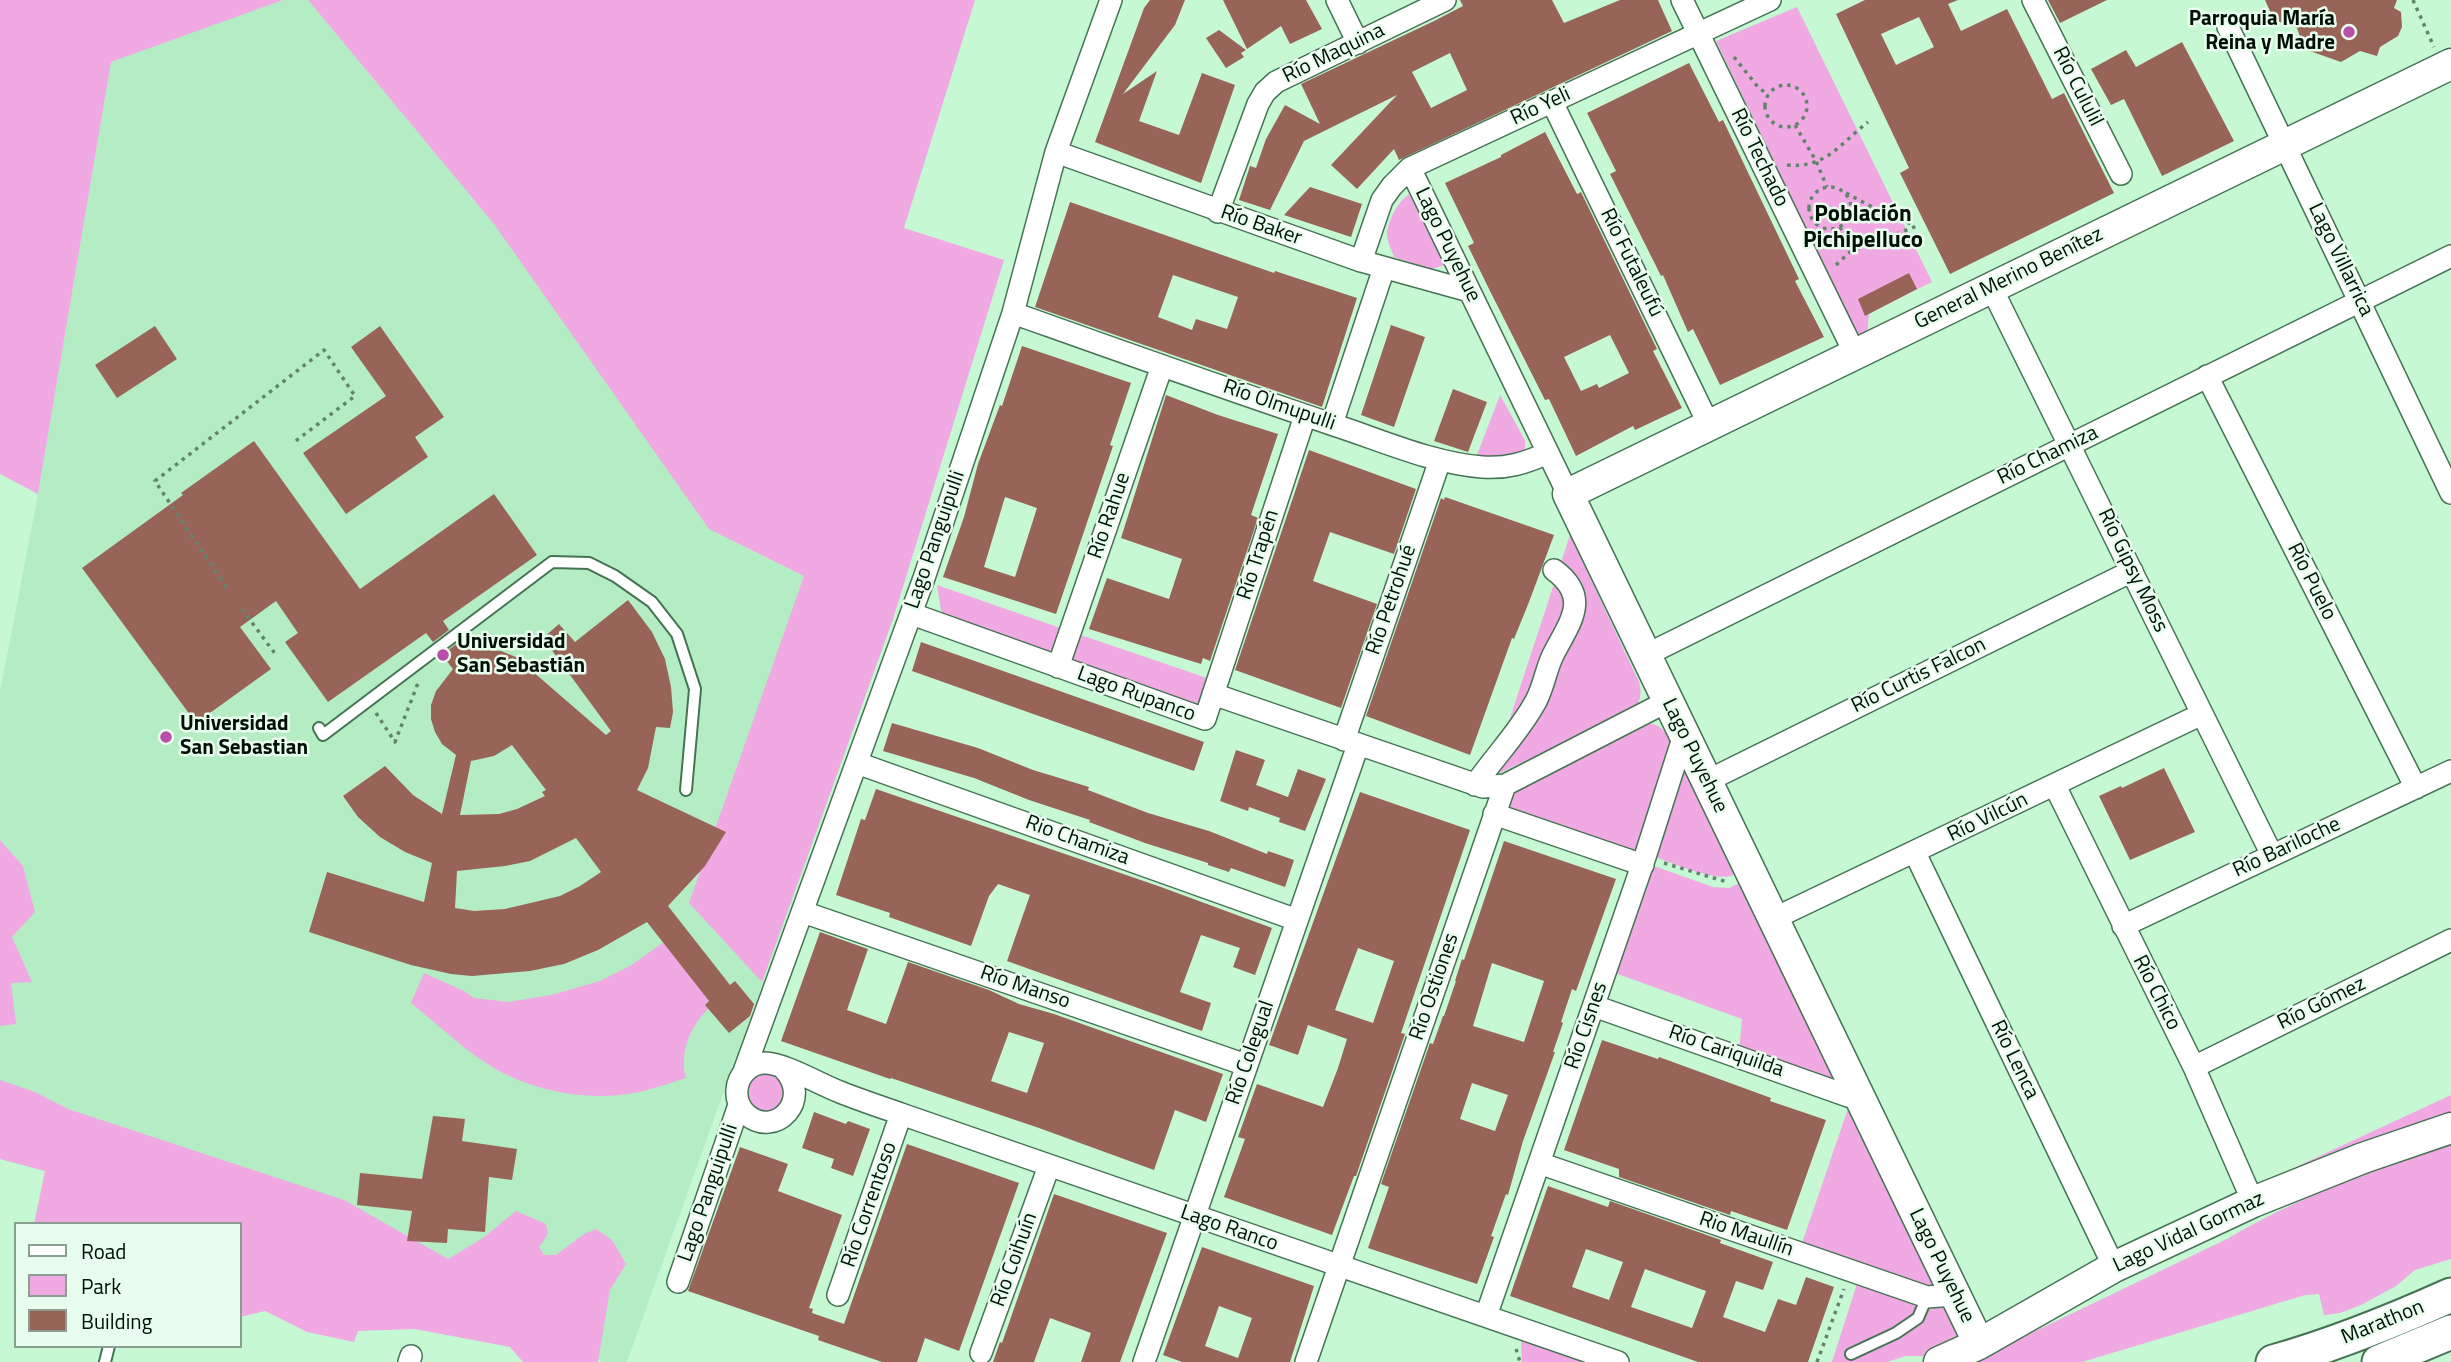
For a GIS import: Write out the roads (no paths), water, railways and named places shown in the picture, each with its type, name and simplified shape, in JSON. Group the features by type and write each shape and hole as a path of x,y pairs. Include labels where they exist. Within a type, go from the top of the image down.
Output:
{"main road":[{"name":"Marathon","path":"2273,1362 2397,1319 2451,1295"},
{"name":"Marathon","path":"2379,1362 2451,1332"}],"street":[{"name":"Lago Panguipulli","path":"743,1074 912,614 1013,313 1056,152 1111,0"},
{"path":"1337,0 1358,43"},
{"name":"Río Maquina","path":"1218,212 1258,104 1265,92 1276,82 1303,67 1445,0"},
{"name":"Río Techado","path":"1682,0 1855,354"},
{"name":"Río Yeli","path":"1361,261 1382,200 1410,168 1770,0"},
{"name":"Río Cululil","path":"2033,0 2121,174"},
{"name":"Lago Villarrica","path":"2228,27 2451,493"},
{"name":"General Merino Benítez","path":"1567,495 2447,66"},
{"name":"Río Futaleufú","path":"1552,102 1709,425"},
{"name":"Río Baker","path":"1056,152 1361,261 1469,291"},
{"name":"Lago Puyehue","path":"1410,168 1859,1097 1941,1296 1979,1344"},
{"name":"Río Chamiza","path":"1646,656 2451,256"},
{"path":"1332,424 1384,268"},
{"name":"Río Gipsy Moss","path":"1991,287 2272,855"},
{"name":"Río Olmupulli","path":"1013,313 1440,460 1502,468 1522,465 1548,453"},
{"name":"Río Rahue","path":"1058,667 1161,366"},
{"name":"Río Puelo","path":"2207,376 2416,788"},
{"name":"Río Trapén","path":"1213,694 1306,415"},
{"name":"Río Petrohué","path":"1351,742 1440,460"},
{"path":"1475,785 1537,700 1552,658 1570,624 1575,602 1572,589 1563,577 1553,570"},
{"name":"Río Curtis Falcon","path":"1707,781 2132,571"},
{"name":"Lago Rupanco","path":"912,614 1205,719 1213,694 1475,785 1491,788 1505,785"},
{"path":"1505,785 1668,701"},
{"name":"Río Vilcún","path":"1773,919 2202,714"},
{"name":"Río Cisnes","path":"1486,1316 1644,861 1684,735"},
{"name":"Río Colegual","path":"1144,1362 1297,920 1351,742"},
{"name":"Rio Chamiza","path":"857,763 1297,920"},
{"name":"Río Bariloche","path":"2123,926 2451,771"},
{"name":"Río Ostiones","path":"1306,1362 1505,785"},
{"name":"Río Chico","path":"2055,786 2194,1068 2253,1202"},
{"path":"1494,814 1644,861"},
{"name":"Río Lenca","path":"1915,853 2113,1267"},
{"name":"Río Manso","path":"803,912 1246,1065"},
{"name":"Río Gómez","path":"2194,1068 2451,940"},
{"name":"Río Cariquilda","path":"1594,1006 1849,1096 1859,1097"},
{"path":"762,1063 783,1068 791,1076 795,1086 796,1097 792,1107 776,1121 754,1120 745,1114 736,1094 743,1074 762,1063"},
{"name":"Lago Ranco","path":"783,1068 901,1114 1618,1362"},
{"path":"792,1107 815,1096 840,1092"},
{"name":"Lago Panguipulli","path":"678,1282 739,1105"},
{"name":"Río Correntoso","path":"838,1295 901,1114"},
{"name":"Lago Vidal Gormaz","path":"1939,1362 1979,1344 2113,1267 2253,1202 2363,1158 2451,1128"},
{"name":"Rio Maullín","path":"1539,1163 1850,1270 1941,1296"},
{"name":"Río Coihuín","path":"981,1353 1049,1166"}],"lane":[{"path":"319,728 323,735 552,562 589,563 615,576 652,602 677,634 695,689 686,790"},
{"path":"1851,1354 1896,1333 1918,1318 1941,1296"}],"place":[{"name":"Parroquia María Reina y Madre","path":"2349,32"},
{"name":"Universidad San Sebastián","path":"443,655"},
{"name":"Universidad San Sebastian","path":"166,737"}],"district":[{"name":"Población Pichipelluco","path":"1863,228"}]}
